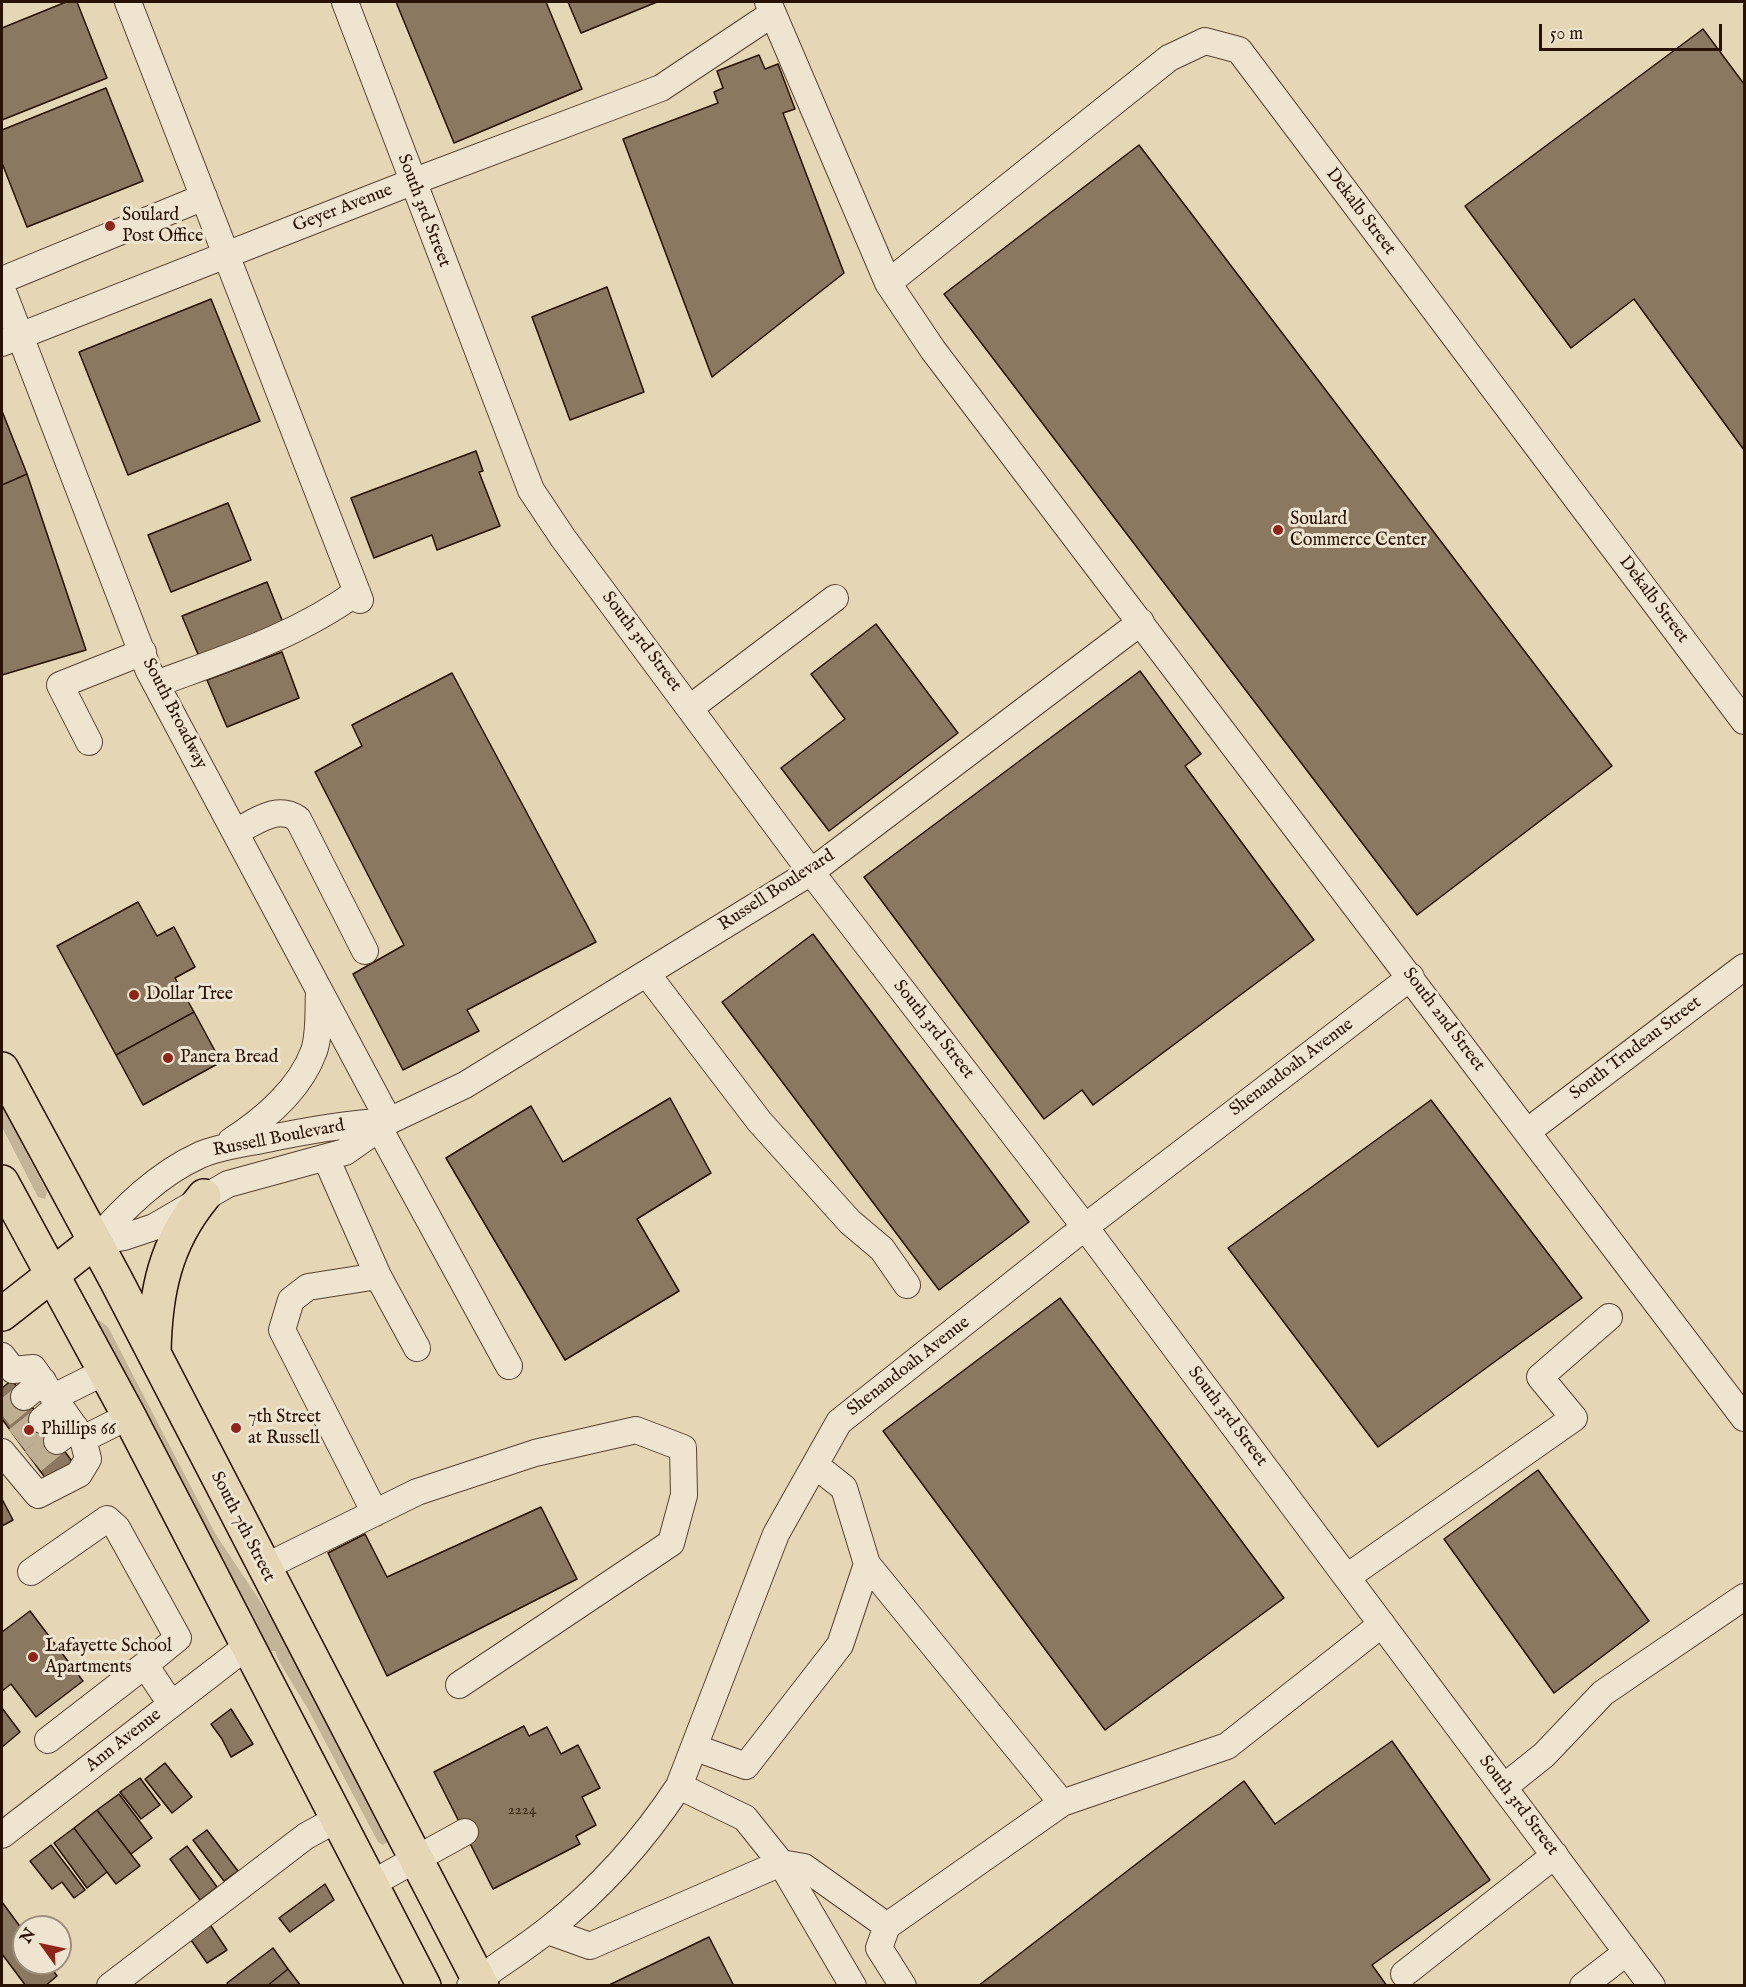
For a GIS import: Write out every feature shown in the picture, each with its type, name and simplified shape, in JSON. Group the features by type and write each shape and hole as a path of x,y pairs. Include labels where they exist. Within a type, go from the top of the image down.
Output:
{"main road":[{"name":"South 7th Street","path":"2,1069 154,1354 416,1859 477,1983"},
{"path":"154,1354 155,1313 168,1254 177,1234 204,1196"},
{"path":"6,1198 52,1275 129,1416 246,1647 424,1986"},
{"name":"Russell Boulevard","path":"2,1314 94,1242"}],"street":[{"path":"128,2 359,596 280,638 156,684"},
{"name":"South 3rd Street","path":"345,2 531,490 563,538 811,872 1085,1227 1652,1986"},
{"name":"Geyer Avenue","path":"11,340 412,182 661,88 770,8"},
{"name":"South 2nd Street","path":"770,8 787,43 888,283 933,350 1744,1418"},
{"name":"Dekalb Street","path":"888,283 1169,58 1205,41 1239,50 1744,721"},
{"path":"2,280 204,197"},
{"name":"South Broadway","path":"2,289 11,340 156,684 319,991 384,1125 509,1366"},
{"path":"690,708 835,598"},
{"name":"Russell Boulevard","path":"94,1242 124,1237 154,1227 204,1196 250,1176 345,1152 384,1125 465,1085 811,872 1141,622"},
{"path":"89,742 60,685 143,652"},
{"path":"235,832 278,811 288,812 298,819 365,951"},
{"name":"South Trudeau Street","path":"1528,1131 1744,967"},
{"path":"647,974 759,1121 850,1222 882,1249 907,1285"},
{"name":"Shenandoah Avenue","path":"477,1983 548,1931 590,1895 626,1858 656,1822 679,1786 696,1748 776,1534 839,1422 1085,1227 1411,977"},
{"path":"219,1148 251,1129 300,1078 314,1049 319,991"},
{"name":"Russell Boulevard","path":"94,1242 116,1217 163,1177 199,1156 219,1148 335,1125 384,1125"},
{"path":"327,1158 378,1276 417,1348"},
{"path":"375,1513 282,1330 291,1300 308,1287 378,1276"},
{"path":"1347,1577 1574,1418 1540,1377 1609,1317"},
{"path":"5,1369 33,1368 44,1400 88,1459 79,1474 38,1495 26,1467 7,1448"},
{"path":"44,1400 104,1372"},
{"path":"72,1436 129,1416"},
{"path":"263,1568 417,1492 535,1454 636,1430 683,1448 684,1495 671,1543 459,1685"},
{"path":"814,1465 844,1488 867,1564 1062,1803"},
{"path":"31,1572 107,1519 117,1528 178,1638 48,1740"},
{"path":"696,1748 746,1766 840,1646 867,1564"},
{"path":"1504,1787 1544,1755 1603,1693 1744,1597"},
{"path":"903,1986 879,1948 887,1926 1062,1803 1227,1746 1382,1624"},
{"name":"Ann Avenue","path":"2,1835 246,1647"},
{"path":"145,1665 171,1704"},
{"path":"679,1786 745,1818 781,1863 853,1986"},
{"path":"110,1986 306,1836 337,1819"},
{"path":"371,1884 465,1832"},
{"path":"1404,1974 1555,1856"},
{"path":"548,1931 590,1946 781,1863 804,1867 887,1926"},
{"path":"1583,1986 1627,1952"}],"shaded area":[{"path":"2,1106 47,1192 45,1199 38,1197 2,1127"},
{"path":"99,1320 108,1327 216,1535 276,1625 387,1837 387,1842 383,1845 378,1842 275,1651 271,1651 255,1627 96,1324"}],"building":[{"path":"66,2 77,2 107,78 2,120 2,28"},
{"path":"396,2 546,2 582,89 454,143"},
{"path":"568,2 657,2 581,33"},
{"path":"1703,29 1744,84 1744,450 1634,299 1571,348 1465,206"},
{"path":"759,55 765,69 778,64 795,109 783,113 844,273 712,377 623,139 718,103 714,92 723,88 717,71"},
{"path":"106,88 143,181 27,227 2,163 2,130"},
{"name":"Soulard Commerce Center","path":"1139,145 1612,766 1417,915 944,294"},
{"path":"607,287 644,392 570,420 532,317"},
{"path":"211,299 260,421 128,475 79,352"},
{"path":"2,411 27,474 2,485"},
{"path":"476,451 483,471 479,472 500,526 437,550 432,535 374,558 351,498"},
{"path":"27,474 86,650 2,675 2,485"},
{"path":"228,503 251,560 171,592 148,535"},
{"path":"267,582 284,625 200,659 182,616"},
{"path":"876,624 958,733 829,831 781,768 845,719 811,674"},
{"path":"282,652 299,698 227,727 207,680"},
{"path":"1140,671 1201,754 1185,766 1314,940 1093,1105 1082,1090 1044,1119 864,877"},
{"path":"452,673 596,942 467,1010 479,1031 403,1070 353,974 404,945 315,772 362,746 352,725"},
{"name":"Dollar Tree","path":"138,902 157,936 174,927 195,967 175,978 194,1012 116,1055 57,946"},
{"path":"813,934 1029,1222 939,1290 722,1002"},
{"name":"Panera Bread","path":"194,1012 221,1062 143,1105 116,1055"},
{"path":"670,1098 711,1173 637,1219 679,1291 565,1360 446,1158 531,1106 563,1162"},
{"path":"1431,1100 1582,1298 1378,1447 1228,1248"},
{"path":"1060,1298 1284,1598 1105,1730 883,1431"},
{"name":"Phillips 66","path":"12,1380 74,1464 49,1483 2,1419 2,1388"},
{"path":"1538,1470 1649,1621 1554,1693 1444,1539"},
{"path":"2,1499 13,1520 2,1526"},
{"path":"541,1507 577,1579 387,1676 328,1553 365,1534 387,1577"},
{"name":"Lafayette School Apartments","path":"30,1611 83,1681 36,1717 11,1684 2,1691 2,1632"},
{"name":"Lafayette School Apartments","path":"2,1708 20,1732 2,1747"},
{"path":"231,1709 253,1744 231,1757 211,1724"},
{"path":"524,1726 529,1736 547,1727 561,1754 578,1745 600,1788 582,1797 596,1825 576,1836 580,1844 493,1889 434,1772"},
{"path":"1392,1741 1490,1880 1372,1965 1387,1986 978,1986 1244,1781 1275,1824"},
{"path":"165,1763 192,1797 172,1813 145,1779"},
{"path":"140,1778 160,1805 141,1819 120,1792"},
{"path":"119,1794 152,1838 131,1854 97,1810"},
{"path":"97,1810 140,1866 116,1884 74,1828"},
{"path":"74,1828 107,1872 87,1888 54,1843"},
{"path":"207,1830 238,1871 224,1881 193,1840"},
{"path":"51,1845 85,1890 74,1898 62,1882 52,1889 30,1861"},
{"path":"187,1846 217,1887 200,1900 170,1859"},
{"path":"325,1884 334,1900 290,1932 279,1918"},
{"path":"2,1902 12,1916 12,1967 2,1954"},
{"path":"209,1923 227,1950 207,1963 189,1937"},
{"path":"709,1937 734,1986 607,1986"},
{"path":"273,1948 288,1969 267,1986 229,1986 227,1983"},
{"path":"288,1969 301,1986 267,1986"},
{"path":"18,1975 57,1976 45,1986 26,1986"}],"tunnel":[{"path":"2,1415 24,1397"},
{"path":"17,1440 42,1420"},
{"path":"33,1461 57,1441"}],"place":[{"name":"Soulard Post Office","path":"110,226"},
{"name":"Soulard Commerce Center","path":"1278,530"},
{"name":"Dollar Tree","path":"134,995"},
{"name":"Panera Bread","path":"168,1058"},
{"name":"7th Street at Russell","path":"236,1428"},
{"name":"Phillips 66","path":"29,1430"},
{"name":"Lafayette School Apartments","path":"33,1657"}]}
